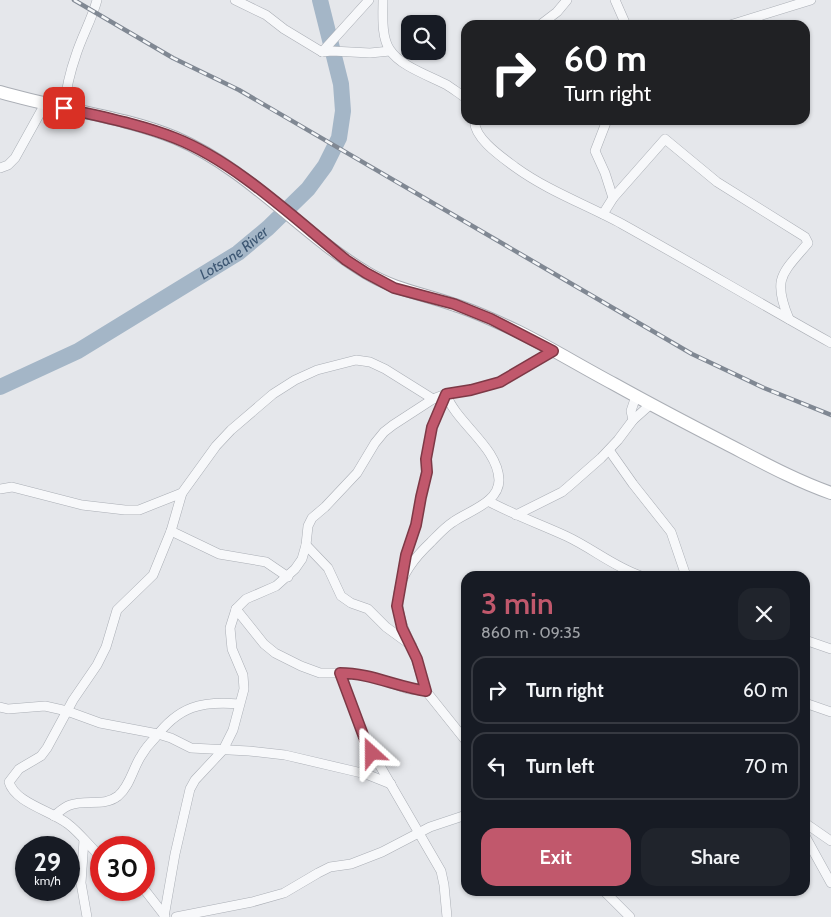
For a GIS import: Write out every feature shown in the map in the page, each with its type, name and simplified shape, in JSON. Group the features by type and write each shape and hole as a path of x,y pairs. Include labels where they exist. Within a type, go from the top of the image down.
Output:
{"street":[{"path":"64,108 75,55 98,0"},
{"path":"236,0 266,15 284,29 322,52 370,53 390,51"},
{"path":"322,52 369,0"},
{"path":"383,0 383,22 386,42 390,51 406,64 461,95"},
{"path":"547,20 557,12 567,0"},
{"path":"615,0 624,20"},
{"path":"746,20 811,0"},
{"path":"0,92 139,126 175,138 201,150 229,167 261,191 346,260 384,283 394,288 454,304 491,319 799,481 831,493"},
{"path":"0,168 8,165 15,158 45,104"},
{"path":"474,125 479,137 516,167 544,185 603,214 831,343"},
{"path":"605,125 595,151 614,198"},
{"path":"603,214 614,198 665,139 717,182 805,237 808,243 784,272 781,283 781,300 789,319"},
{"path":"164,916 175,854 190,789 194,780 223,750 233,730 244,689 242,676 232,649 230,628 236,609 246,600 276,586 288,577 302,559 307,531 312,518 357,473 384,432 433,399 446,394 471,390 500,382 553,351"},
{"path":"90,846 69,824 20,797 11,789 9,782 19,769 41,756 103,654 115,613 153,575 171,530 182,493 216,446 231,430 274,394 295,380 316,370 356,360 370,362 384,369 433,399"},
{"path":"402,577 414,559 453,521 488,501 499,483 498,472 493,460 451,404 446,394"},
{"path":"446,394 432,427 426,459 427,472 416,525 406,555 397,606 402,628 417,659 426,691 461,735"},
{"path":"633,420 631,411 636,396"},
{"path":"516,516 562,492 609,450 633,420 651,404"},
{"path":"609,450 671,532 684,571"},
{"path":"0,489 12,487 82,505 126,510 139,510 182,493"},
{"path":"488,501 516,516 567,536 626,571"},
{"path":"171,530 219,554 266,562 288,577"},
{"path":"306,545 328,568 341,596 351,603 368,609 386,628 412,646"},
{"path":"236,609 264,644 275,654 310,670 320,673 340,673 379,679 408,689 426,691"},
{"path":"810,642 831,649"},
{"path":"340,673 365,740 378,766 391,784 441,871 447,917"},
{"path":"54,816 68,805 110,801 119,795 125,789 141,755 167,723 180,713 193,707 219,702 239,704"},
{"path":"810,705 831,712"},
{"path":"0,707 8,709 44,706 67,711 100,723 158,734 191,748 249,750 285,755 366,774 391,784"},
{"path":"164,916 175,917 252,902 284,893 318,873 330,868 351,864 382,852 419,832 461,817"},
{"path":"810,826 831,841"},
{"path":"84,840 81,883 86,917"},
{"path":"810,845 831,882"},
{"path":"609,896 630,917"},
{"path":"155,901 164,916"}],"waterway":[{"name":"Lotsane River","path":"0,387 78,351 238,253 268,228 308,189 325,166 339,138 343,111 341,84 320,0"}],"railway":[{"path":"74,0 173,58 239,90 692,354 764,388 831,415"}],"route":[{"path":"64,108 139,126 175,138 201,150 229,167 346,260 366,273 394,288 454,304 491,319 520,332 553,351 515,375 500,382 471,390 446,394 432,427 426,459 427,472 416,525 400,581 397,606 402,628 417,659 426,691 408,689 379,679 340,673 365,740 372,753"}]}
